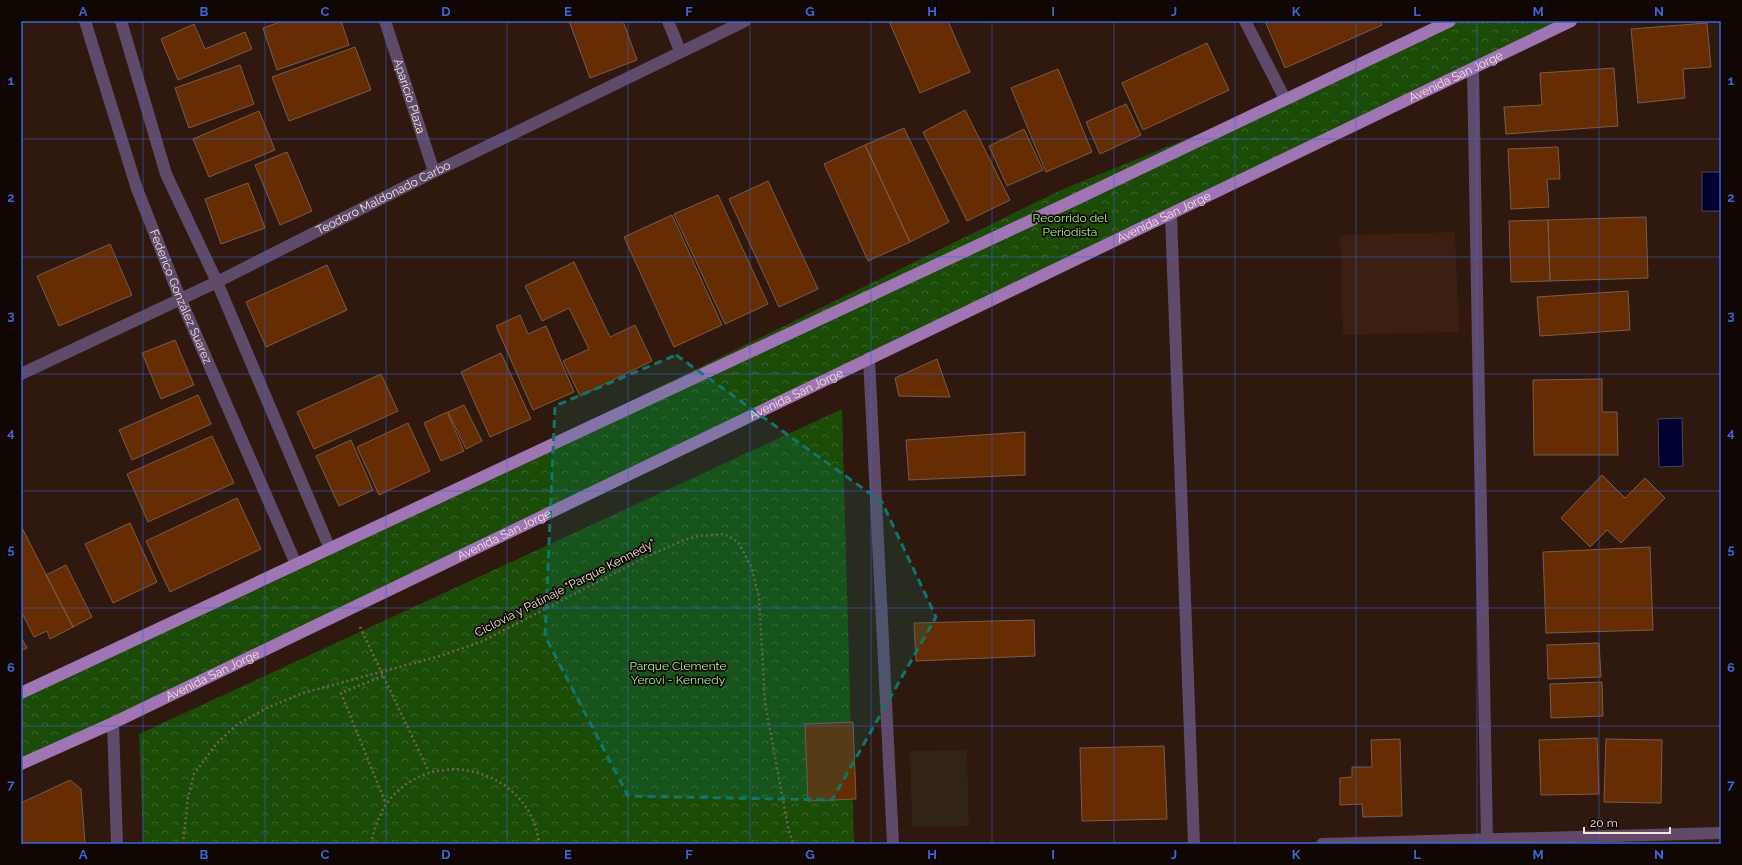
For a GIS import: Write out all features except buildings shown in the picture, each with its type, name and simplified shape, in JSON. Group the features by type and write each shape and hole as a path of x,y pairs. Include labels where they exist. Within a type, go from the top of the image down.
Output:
{"main road":[{"path":"21,692 330,549 1450,21"},
{"name":"Avenida San Jorge","path":"21,764 113,723 869,358 1171,215 1571,21"}],"street":[{"name":"Federico González Suarez","path":"85,21 137,189 180,298 296,564"},
{"path":"121,21 166,174 217,282 330,549"},
{"name":"Aparicio Plaza","path":"385,21 434,172"},
{"path":"668,21 680,51"},
{"name":"Teodoro Maldonado Carbo","path":"21,374 180,298 217,282 434,172 680,51 745,21"},
{"path":"1246,21 1285,99"},
{"path":"1474,69 1486,842"},
{"path":"1171,215 1194,844"},
{"path":"869,358 893,844"},
{"path":"113,723 117,844"},
{"path":"1322,844 1486,842 1721,833"}],"path":[{"name":"Ciclovía y Patinaje \"Parque Kennedy\"","path":"183,844 188,798 194,774 217,743 238,724 261,711 303,693 440,656 483,641 564,598 677,543 699,536 724,534 738,542 751,566 759,597 765,703 788,827 793,844"},
{"path":"351,608 429,772"},
{"path":"383,676 341,693 386,804"},
{"path":"370,844 376,823 386,804 398,790 412,780 429,772 452,768 476,771 497,780 516,795 530,814 538,836 538,844"}],"highlighted area":[{"path":"676,355 882,502 936,617 832,800 628,796 545,636 555,406"}],"shaded area":[{"path":"1455,232 1459,332 1343,335 1340,235"},
{"path":"967,750 969,826 912,827 910,751"}],"green space":[{"name":"Recorrido del Periodista","path":"1450,21 1571,21 21,764 21,693 330,549 1061,190 1285,99"},
{"name":"Parque Clemente Yerovi - Kennedy","path":"842,409 854,844 143,844 139,734"}],"water":[{"path":"1702,172 1721,172 1721,211 1702,211"},
{"path":"1682,418 1683,466 1659,467 1658,419"}]}
